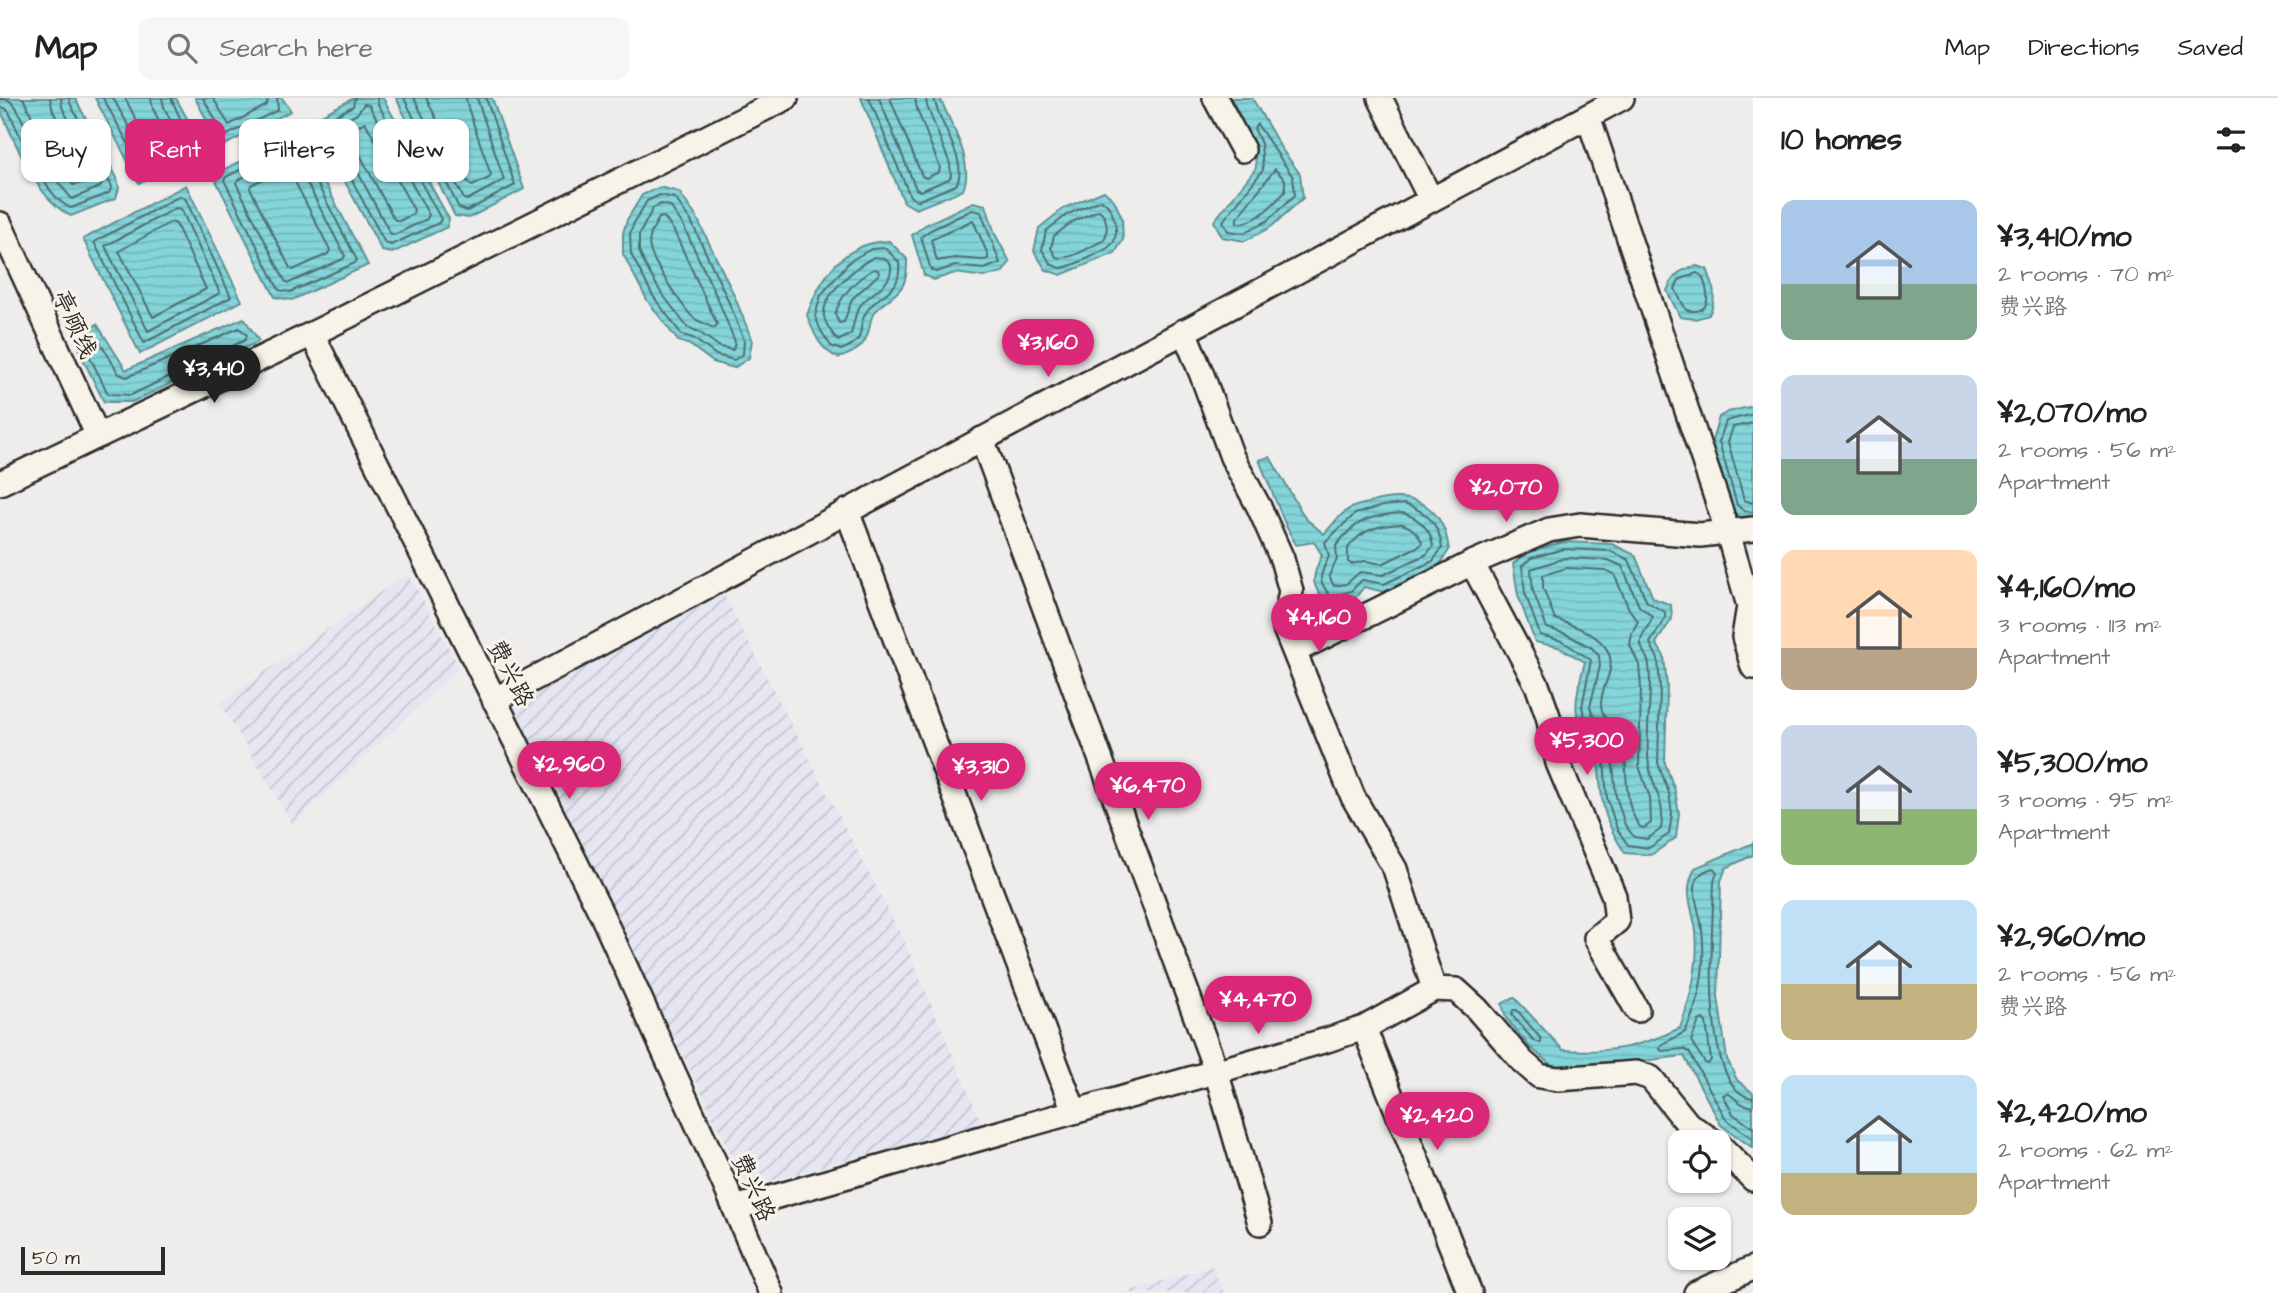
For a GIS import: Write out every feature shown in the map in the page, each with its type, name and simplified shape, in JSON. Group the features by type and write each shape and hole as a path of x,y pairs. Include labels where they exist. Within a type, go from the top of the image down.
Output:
{"street":[{"path":"0,483 312,334 786,98"},
{"path":"1215,98 1243,150"},
{"path":"1380,98 1431,200"},
{"path":"494,699 1622,98"},
{"path":"1588,116 1728,533 1749,606 1744,637 1753,667"},
{"name":"亭顾线","path":"0,224 93,439"},
{"path":"1184,331 1232,457 1259,507 1282,559 1291,591 1284,626 1353,797 1395,869 1434,989"},
{"name":"费兴路","path":"312,334 600,911 771,1293"},
{"path":"982,439 1216,1071 1260,1223"},
{"path":"847,511 1074,1111"},
{"path":"1294,651 1472,562 1549,530 1580,525 1700,535 1753,529"},
{"path":"1472,562 1537,685 1548,716 1558,763 1614,897 1617,921 1596,938 1637,1010"},
{"path":"735,1208 1364,1028 1434,989 1456,990 1539,1076 1558,1079 1636,1073 1651,1078 1688,1124 1697,1130"},
{"path":"1364,1028 1470,1293"},
{"path":"1731,1158 1753,1179"},
{"path":"1696,1293 1753,1268"}],"shaded area":[{"path":"408,573 460,668 293,825 220,703"},
{"path":"723,593 905,942 982,1124 747,1187 514,706"},
{"path":"1213,1266 1224,1293 1122,1293"}],"water":[{"path":"0,98 75,98 86,119 21,119 21,155 0,109"},
{"path":"95,98 176,98 187,119 125,119 125,156 111,129 111,119 106,119"},
{"path":"195,98 282,98 291,111 275,119 239,119 239,138 225,145 225,119 206,119"},
{"path":"354,98 383,98 394,119 373,119 373,182 429,182 449,219 447,227 392,253 382,251 345,182 359,182 359,119 314,119"},
{"path":"396,98 492,98 524,189 469,218 455,216 438,182 469,182 469,119 406,119"},
{"path":"861,98 940,98 964,156 966,179 963,190 916,209 904,202"},
{"path":"1231,98 1252,98 1281,148 1300,174 1303,198 1271,227 1245,241 1222,237 1214,221 1256,168 1254,145"},
{"path":"239,162 239,182 324,182 368,265 292,300 275,297 217,182 225,182 225,169"},
{"path":"111,167 119,188 116,198 71,216 58,208 37,183 111,182"},
{"path":"186,185 242,301 140,354 83,239"},
{"path":"660,187 679,192 697,218 734,295 752,340 749,358 734,368 713,362 690,345 678,341 647,300 623,254 623,233 627,220 642,195"},
{"path":"1104,191 1114,200 1122,218 1123,240 1115,253 1061,275 1046,270 1034,251 1039,228 1064,208"},
{"path":"973,202 986,205 995,234 1010,262 1003,272 984,277 955,273 934,280 924,275 912,235 925,225"},
{"path":"889,241 907,259 907,271 902,286 874,313 862,345 839,358 832,355 822,346 807,315 819,287 836,264 859,247"},
{"path":"1697,266 1707,269 1714,292 1709,315 1695,319 1680,317 1667,291 1678,274"},
{"path":"244,318 259,341 132,402 104,402 81,355 78,340 97,324 126,370"},
{"path":"1753,406 1753,518 1741,518 1731,510 1712,441 1719,417"},
{"path":"1270,457 1305,518 1324,534 1351,508 1401,498 1414,500 1434,512 1441,522 1449,550 1439,566 1384,592 1364,587 1356,597 1330,607 1314,583 1315,571 1322,555 1314,542 1296,545 1259,460"},
{"path":"1564,542 1612,544 1635,555 1653,598 1671,605 1672,619 1656,643 1664,656 1667,686 1665,763 1679,813 1676,838 1651,855 1625,853 1610,826 1603,803 1597,749 1581,729 1576,708 1585,662 1558,647 1535,642 1518,595 1513,564 1527,552"},
{"path":"1753,843 1753,855 1726,868 1721,881 1718,997 1727,1059 1737,1080 1753,1093 1753,1148 1721,1125 1684,1056 1574,1069 1552,1066 1529,1046 1506,1018 1502,1004 1514,997 1563,1050 1623,1048 1680,1028 1695,969 1696,932 1689,885 1695,868"}]}
